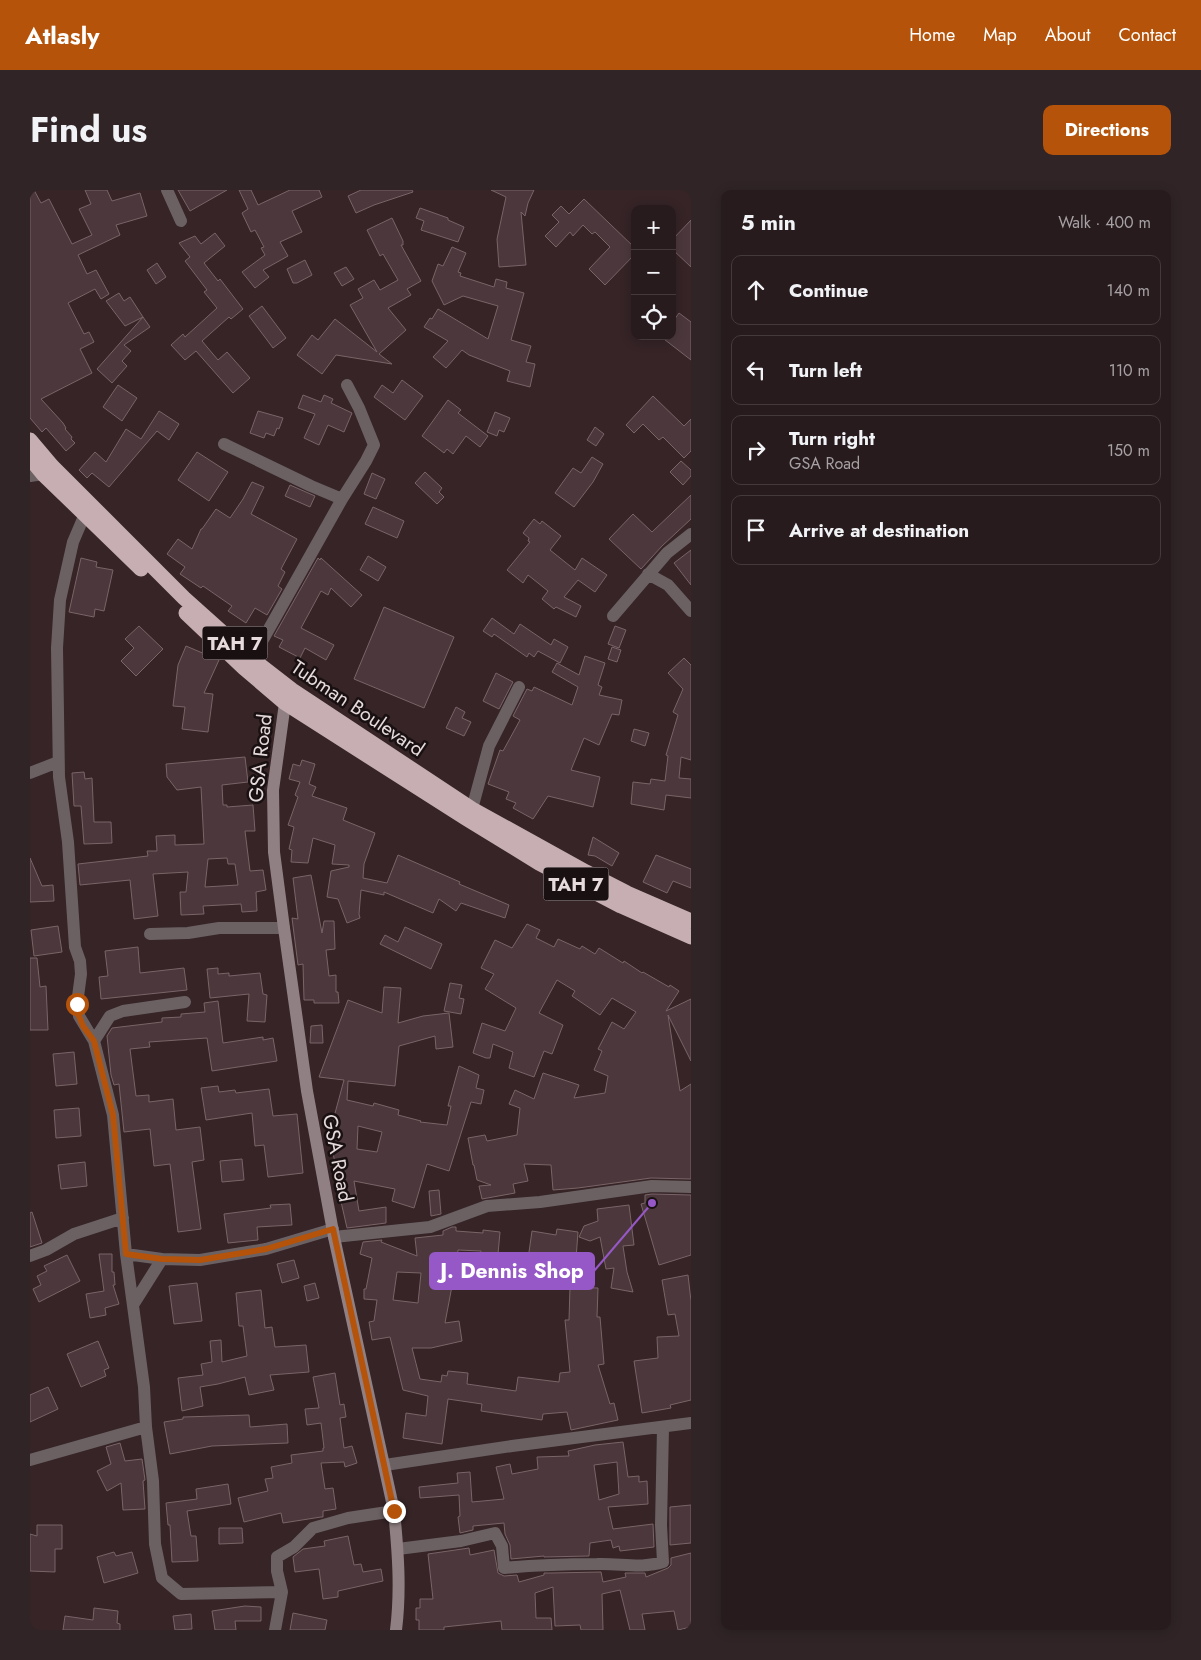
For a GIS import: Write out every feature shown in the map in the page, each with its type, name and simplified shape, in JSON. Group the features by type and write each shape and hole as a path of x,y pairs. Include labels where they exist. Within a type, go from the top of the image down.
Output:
{"highway":[{"name":"Tubman Boulevard","path":"30,440 52,466 184,598 252,659 288,696 467,819 539,863 621,906 691,937"},
{"name":"Tubman Boulevard","path":"30,458 36,475 85,514 244,668 472,809 627,893 691,921"}],"street":[{"path":"167,190 181,222"},
{"path":"252,659 374,445 359,408 347,385"},
{"path":"224,444 342,499"},
{"path":"85,514 73,542 60,600 57,648 59,777 68,842 75,947 80,968 77,1004 83,1026 94,1041 113,1115 126,1254 144,1387 146,1427 153,1480 155,1544 162,1578 181,1594 282,1592"},
{"path":"613,616 667,553 691,534"},
{"path":"648,574 668,585 691,611"},
{"path":"472,809 489,746 519,687"},
{"name":"GSA Road","path":"288,696 273,790 274,852 307,1091 334,1233 394,1511 398,1549 399,1604 396,1630"},
{"path":"30,773 58,762"},
{"path":"150,934 219,928 284,928"},
{"path":"94,1041 110,1016 124,1011 185,1002"},
{"path":"126,1254 162,1259 200,1260 266,1249 334,1233 430,1227 487,1206 540,1202 652,1186 691,1187"},
{"path":"30,1256 46,1250 74,1234 123,1218"},
{"path":"133,1305 162,1259"},
{"path":"385,1465 512,1446 691,1423"},
{"path":"30,1460 146,1427"},
{"path":"398,1549 462,1541 495,1533 502,1546 504,1568 536,1564 552,1566 599,1564 650,1566 663,1562 661,1525 663,1428"},
{"path":"275,1630 282,1592 277,1571 277,1557 294,1547 313,1528 348,1518 394,1511"}],"building":[{"path":"30,190 34,190 41,203 49,199 72,244 92,235 79,209 91,204 85,190 107,190 112,201 140,193 147,216 116,225 120,235 78,255 87,274 96,270 109,294 101,299 95,289 68,303 84,334 89,332 94,342 80,349 92,373 41,399 63,423 75,443 66,451 46,428 42,432 30,418"},
{"path":"178,190 227,190 190,211"},
{"path":"239,190 251,190 258,205 290,190 319,190 322,197 292,211 302,232 280,242 288,256 263,270 269,277 255,288 242,272 265,255 261,248 264,247 255,230 251,232 242,213 248,209"},
{"path":"361,190 412,190 413,192 356,213 348,196"},
{"path":"491,190 534,190 525,216 521,212 526,265 499,267 497,239 506,197"},
{"path":"584,199 631,244 631,258 605,285 589,269 610,247 595,232 592,234 583,225 573,236 570,232 556,247 545,236 559,222 552,215 561,206 569,214"},
{"path":"420,208 448,218 448,220 464,227 458,242 421,230 424,221 416,218"},
{"path":"392,218 403,241 403,245 401,245 421,281 407,289 411,295 388,308 406,330 379,354 392,364 336,355 322,374 297,355 312,335 318,340 335,319 377,352 350,305 363,298 358,289 374,280 380,290 398,280 383,254 380,256 367,230"},
{"path":"691,220 691,267 676,253 676,236"},
{"path":"215,233 225,246 204,263 218,281 220,279 243,309 231,319 229,317 202,341 218,360 227,352 250,378 233,393 196,351 185,360 171,345 183,334 185,337 217,308 204,292 207,290 185,261 190,257 179,243 195,236 201,244"},
{"path":"452,247 466,253 458,272 461,273 460,276 494,287 496,279 507,282 506,288 524,293 511,340 531,346 526,362 535,364 530,387 507,381 510,371 469,355 462,350 446,368 433,357 448,341 424,327 438,309 488,339 498,306 463,296 444,305 432,281 438,264 443,266"},
{"path":"305,260 312,275 297,283 293,283 287,269"},
{"path":"157,263 166,277 156,284 147,270"},
{"path":"346,267 354,279 342,286 334,273"},
{"path":"119,293 124,301 130,297 143,317 125,326 106,301"},
{"path":"262,306 286,338 273,348 249,316"},
{"path":"679,313 691,322 691,360 665,340 676,340 676,317"},
{"path":"143,317 150,327 124,345 131,351 122,361 127,366 112,383 97,369"},
{"path":"402,380 423,396 405,420 374,397 382,385 393,393"},
{"path":"118,385 137,398 122,421 103,407"},
{"path":"303,395 321,402 324,395 333,399 331,403 352,413 344,432 328,425 319,445 304,438 315,414 298,408"},
{"path":"653,396 684,426 691,419 691,451 684,458 663,437 659,440 643,424 634,433 626,425"},
{"path":"448,400 461,410 458,413 488,436 480,447 466,436 453,454 447,449 444,453 422,436"},
{"path":"159,411 179,424 169,440 157,431 109,487 92,473 87,478 79,470 95,452 106,462 126,429 141,439"},
{"path":"258,411 283,418 274,436 266,433 264,438 250,433"},
{"path":"495,412 510,418 504,432 499,430 497,436 487,432"},
{"path":"595,427 604,434 596,446 587,440"},
{"path":"197,452 228,472 209,501 178,480"},
{"path":"592,457 603,464 593,482 574,507 555,493 573,468 581,473"},
{"path":"681,461 691,470 691,476 683,485 670,472"},
{"path":"425,472 442,488 439,492 444,497 437,504 415,483"},
{"path":"372,473 385,479 376,499 364,494"},
{"path":"252,482 264,487 251,514 297,539 281,569 285,572 278,586 282,589 267,615 255,608 246,623 228,611 232,606 203,586 201,588 180,574 185,567 167,554 178,539 192,549 201,529 216,509 230,518"},
{"path":"290,485 315,496 310,507 285,496"},
{"path":"691,495 691,519 641,569 609,539 633,514 652,532"},
{"path":"373,507 404,521 397,538 365,524"},
{"path":"534,519 540,524 542,521 561,536 550,550 575,570 582,558 607,575 595,592 578,580 564,597 581,606 576,617 556,607 554,609 542,599 548,591 528,575 523,583 507,570 530,542 528,541 529,538 523,533"},
{"path":"691,550 691,585 674,563"},
{"path":"368,556 386,567 378,581 360,570"},
{"path":"81,558 97,562 96,567 113,570 104,611 95,609 94,617 69,612"},
{"path":"318,558 320,560 321,558 362,595 351,607 331,588 328,595 321,591 301,628 334,645 326,660 305,648 300,658 279,647 283,640 274,636"},
{"path":"384,607 454,637 424,708 354,679"},
{"path":"492,618 514,634 520,624 551,645 554,639 568,647 560,663 538,651 534,657 529,653 527,657 494,634 492,637 483,631"},
{"path":"139,626 163,649 136,676 121,661 134,648 125,639"},
{"path":"615,626 626,630 619,648 608,644"},
{"path":"186,646 219,660 204,693 213,694 208,732 182,729 185,707 173,706 178,665"},
{"path":"612,647 621,650 617,662 608,659"},
{"path":"585,656 605,663 598,685 602,687 599,695 622,700 619,715 612,714 599,745 584,738 571,770 600,777 593,807 548,796 533,819 513,808 516,803 506,799 509,792 488,784 500,750 503,751 520,720 513,716 527,689 532,691 534,687 572,705 578,687 552,672 557,663 579,675"},
{"path":"684,658 691,665 691,760 681,757 679,778 691,779 691,798 666,795 664,810 631,804 633,782 650,784 651,779 665,781 668,756 666,755 678,715 673,712 683,689 668,673"},
{"path":"496,673 513,682 499,709 483,701"},
{"path":"456,707 465,712 462,718 471,722 464,736 446,728"},
{"path":"634,729 649,733 645,746 631,741"},
{"path":"245,757 248,782 222,785 223,805 227,805 227,807 253,805 255,831 245,831 250,871 263,870 266,890 256,892 257,911 242,912 241,904 203,906 204,914 181,915 180,892 186,892 188,872 153,874 158,916 134,919 130,880 80,885 78,864 148,856 147,851 157,851 156,836 175,835 175,845 204,844 201,787 177,790 167,777 166,764","holes":["227,858 228,864 235,864 238,885 205,887 208,859"]},
{"path":"302,760 315,764 309,784 316,787 312,796 347,808 343,820 375,833 364,864 363,878 387,883 398,855 509,905 505,918 461,903 456,911 439,899 433,913 384,892 384,895 361,890 360,918 347,923 338,899 327,897 331,871 349,867 349,865 332,864 335,845 313,838 308,863 291,862 292,850 289,849 294,827 288,825 298,797 295,795 300,782 289,779 293,764 300,766"},
{"path":"84,772 85,779 92,778 94,822 111,822 112,843 84,844 81,806 74,806 72,773"},
{"path":"593,837 619,853 612,866 595,856 588,855"},
{"path":"656,855 691,869 691,888 673,881 667,893 643,882"},
{"path":"30,858 42,886 53,885 54,901 30,902"},
{"path":"311,875 322,933 324,921 334,921 335,949 326,950 329,976 336,975 336,992 338,992 339,1003 314,1003 314,1000 304,1000 303,964 298,965 292,918 298,919 293,878"},
{"path":"527,924 540,930 536,938 554,947 558,939 580,949 582,946 595,954 599,948 642,973 669,987 670,985 679,991 666,1011 691,999 691,1061 668,1015 680,1091 691,1084 691,1179 651,1178 553,1190 551,1165 524,1164 528,1181 513,1184 515,1193 482,1199 479,1186 491,1185 477,1180 468,1138 485,1135 487,1141 517,1135 520,1108 509,1104 515,1090 534,1099 543,1073 579,1085 574,1098 605,1093 608,1076 594,1070 602,1051 598,1049 612,1022 624,1029 636,1012 612,998 600,1015 572,996 575,991 557,980 539,1013 563,1025 552,1054 544,1051 534,1077 509,1068 513,1052 493,1044 490,1058 473,1053 482,1023 505,1031 516,1008 485,989 494,974 481,968 495,940 512,948"},
{"path":"58,926 62,952 34,956 31,930"},
{"path":"405,927 442,944 431,969 380,944 385,935 398,942"},
{"path":"138,947 140,973 184,968 187,990 101,999 99,977 108,976 105,951"},
{"path":"30,958 37,958 40,987 46,986 48,1030 30,1030"},
{"path":"218,968 218,974 229,973 229,976 260,973 263,994 267,995 265,1022 247,1021 249,994 210,998 207,969"},
{"path":"450,983 462,985 459,998 464,999 461,1014 444,1011"},
{"path":"384,987 401,988 398,1023 423,1016 449,1013 453,1047 436,1049 435,1036 399,1046 395,1086 348,1081 347,1100 373,1106 374,1103 399,1110 398,1115 420,1122 447,1125 451,1106 448,1106 459,1066 479,1075 476,1088 484,1090 481,1104 471,1102 449,1171 427,1164 414,1208 392,1201 395,1189 354,1181 359,1211 386,1207 386,1223 347,1228 337,1184 336,1163 328,1128 331,1128 344,1080 319,1077 348,1000 382,1013","holes":["358,1126 382,1132 377,1152 357,1149"]},
{"path":"218,1001 223,1043 263,1037 263,1040 273,1038 277,1061 212,1071 207,1038 149,1042 150,1047 130,1049 136,1096 149,1095 149,1102 173,1099 176,1130 200,1127 204,1160 192,1162 201,1229 178,1232 170,1164 154,1166 150,1129 124,1132 119,1084 114,1085 111,1075 107,1036 112,1028 162,1022 162,1018 181,1017 181,1014 205,1012 204,1003"},
{"path":"322,1025 323,1043 310,1043 311,1026"},
{"path":"74,1052 77,1084 56,1086 53,1054"},
{"path":"218,1086 219,1092 235,1090 236,1093 269,1089 273,1116 297,1114 303,1173 268,1177 264,1145 255,1146 252,1113 206,1120 201,1088"},
{"path":"79,1108 81,1136 56,1138 54,1110"},
{"path":"242,1159 244,1180 222,1182 220,1161"},
{"path":"85,1162 87,1186 61,1189 58,1165"},
{"path":"439,1190 441,1214 431,1216 429,1191"},
{"path":"645,1195 691,1195 691,1255 659,1265 641,1204 645,1203"},
{"path":"290,1204 292,1225 257,1227 258,1240 228,1243 224,1214 271,1208 270,1205"},
{"path":"629,1205 634,1245 623,1246 627,1272 633,1292 611,1288 614,1268 606,1269 600,1237 590,1241 579,1237 584,1226 598,1221 597,1209"},
{"path":"32,1212 42,1243 30,1247 30,1213"},
{"path":"456,1227 456,1231 483,1233 483,1230 500,1232 497,1265 480,1263 481,1251 458,1250 454,1286 452,1286 445,1323 459,1321 462,1341 431,1348 412,1348 420,1379 441,1382 442,1375 447,1376 448,1371 468,1373 467,1384 516,1391 518,1377 559,1382 560,1373 570,1372 565,1320 569,1320 570,1287 598,1288 597,1317 600,1317 604,1364 598,1365 610,1404 614,1403 618,1420 571,1430 567,1412 543,1414 542,1420 481,1411 482,1404 448,1399 442,1444 403,1438 406,1413 426,1416 428,1396 403,1390 390,1337 372,1340 369,1322 374,1321 377,1300 364,1299 364,1289 366,1289 372,1258 360,1254 363,1242 382,1240 381,1242 417,1256 415,1238 443,1235 443,1231","holes":["397,1272 421,1273 418,1303 393,1300"]},
{"path":"557,1229 578,1232 575,1272 537,1266 537,1261 528,1259 532,1231 556,1235"},
{"path":"99,1254 112,1254 112,1272 114,1272 115,1285 113,1285 119,1304 105,1308 106,1315 90,1318 86,1294 104,1291"},
{"path":"67,1255 80,1281 39,1302 33,1289 41,1285 37,1276 47,1271 44,1266"},
{"path":"294,1260 299,1278 282,1283 277,1264"},
{"path":"688,1275 691,1301 691,1400 670,1405 671,1408 642,1413 634,1361 658,1358 657,1337 679,1336 675,1314 668,1315 662,1280"},
{"path":"197,1283 202,1321 174,1324 169,1286"},
{"path":"315,1283 319,1298 307,1301 304,1286"},
{"path":"261,1290 265,1328 272,1327 275,1347 306,1345 309,1372 270,1375 274,1390 249,1395 245,1377 200,1387 203,1406 182,1411 178,1378 203,1375 201,1364 212,1362 210,1341 221,1340 222,1362 247,1356 243,1326 239,1326 236,1293"},
{"path":"98,1341 109,1368 104,1370 106,1376 81,1387 67,1354"},
{"path":"335,1373 340,1405 344,1404 346,1417 340,1418 344,1448 352,1446 357,1463 345,1467 344,1462 321,1463 325,1489 333,1488 336,1509 323,1511 323,1517 283,1523 281,1513 244,1522 238,1498 268,1491 265,1479 273,1478 271,1467 292,1463 291,1455 323,1451 321,1423 307,1425 305,1409 319,1408 313,1377"},
{"path":"48,1387 58,1409 30,1422 30,1395"},
{"path":"249,1415 250,1427 287,1424 288,1443 212,1446 170,1454 164,1422 183,1419 183,1417"},
{"path":"623,1442 628,1477 639,1476 639,1482 647,1481 648,1504 608,1507 613,1529 653,1524 654,1547 620,1551 619,1546 613,1548 611,1540 590,1543 589,1556 544,1556 511,1559 510,1545 505,1534 504,1523 473,1526 473,1530 460,1533 458,1517 460,1516 459,1495 420,1498 419,1487 458,1483 457,1473 470,1472 472,1502 504,1499 496,1467 510,1464 512,1474 538,1469 537,1457 569,1456 568,1451 595,1445","holes":["617,1462 619,1494 599,1500 594,1465"]},
{"path":"120,1443 125,1461 142,1459 145,1480 143,1481 145,1509 123,1510 121,1483 107,1491 97,1471 111,1464 106,1447"},
{"path":"228,1484 231,1504 187,1511 191,1536 196,1536 198,1561 172,1562 170,1525 168,1525 166,1503 197,1499 196,1489"},
{"path":"691,1505 691,1543 670,1545 670,1507"},
{"path":"37,1525 62,1525 62,1549 55,1549 55,1572 30,1571 30,1534 37,1536"},
{"path":"219,1528 242,1528 243,1543 219,1544"},
{"path":"348,1536 354,1565 361,1564 363,1572 381,1569 383,1581 338,1591 338,1597 323,1599 319,1569 295,1572 293,1557 303,1549 325,1546 324,1541"},
{"path":"469,1548 470,1555 494,1550 498,1573 504,1576 517,1575 519,1582 544,1575 544,1573 601,1572 603,1582 626,1577 625,1573 645,1573 646,1577 668,1568 671,1565 671,1558 691,1553 691,1627 678,1630 674,1611 642,1614 645,1630 630,1630 620,1590 602,1594 603,1630 581,1630 580,1625 555,1626 553,1587 535,1593 536,1618 551,1618 552,1630 502,1630 501,1621 444,1627 444,1630 419,1630 419,1620 416,1620 416,1608 420,1608 420,1599 433,1599 428,1554"},
{"path":"114,1552 116,1556 132,1552 138,1573 104,1583 97,1557"},
{"path":"245,1606 261,1607 261,1621 235,1621 236,1630 215,1630 212,1611"},
{"path":"94,1608 118,1611 117,1623 120,1624 120,1630 63,1630 65,1616 93,1620"},
{"path":"293,1613 327,1620 325,1630 290,1630"},
{"path":"191,1614 192,1629 175,1630 173,1616"}],"place":[{"name":"J. Dennis Shop","path":"652,1203"}],"route":[{"path":"77,1004 83,1026 94,1041 113,1115 126,1254 162,1259 200,1260 266,1249 333,1229 394,1511"}]}
